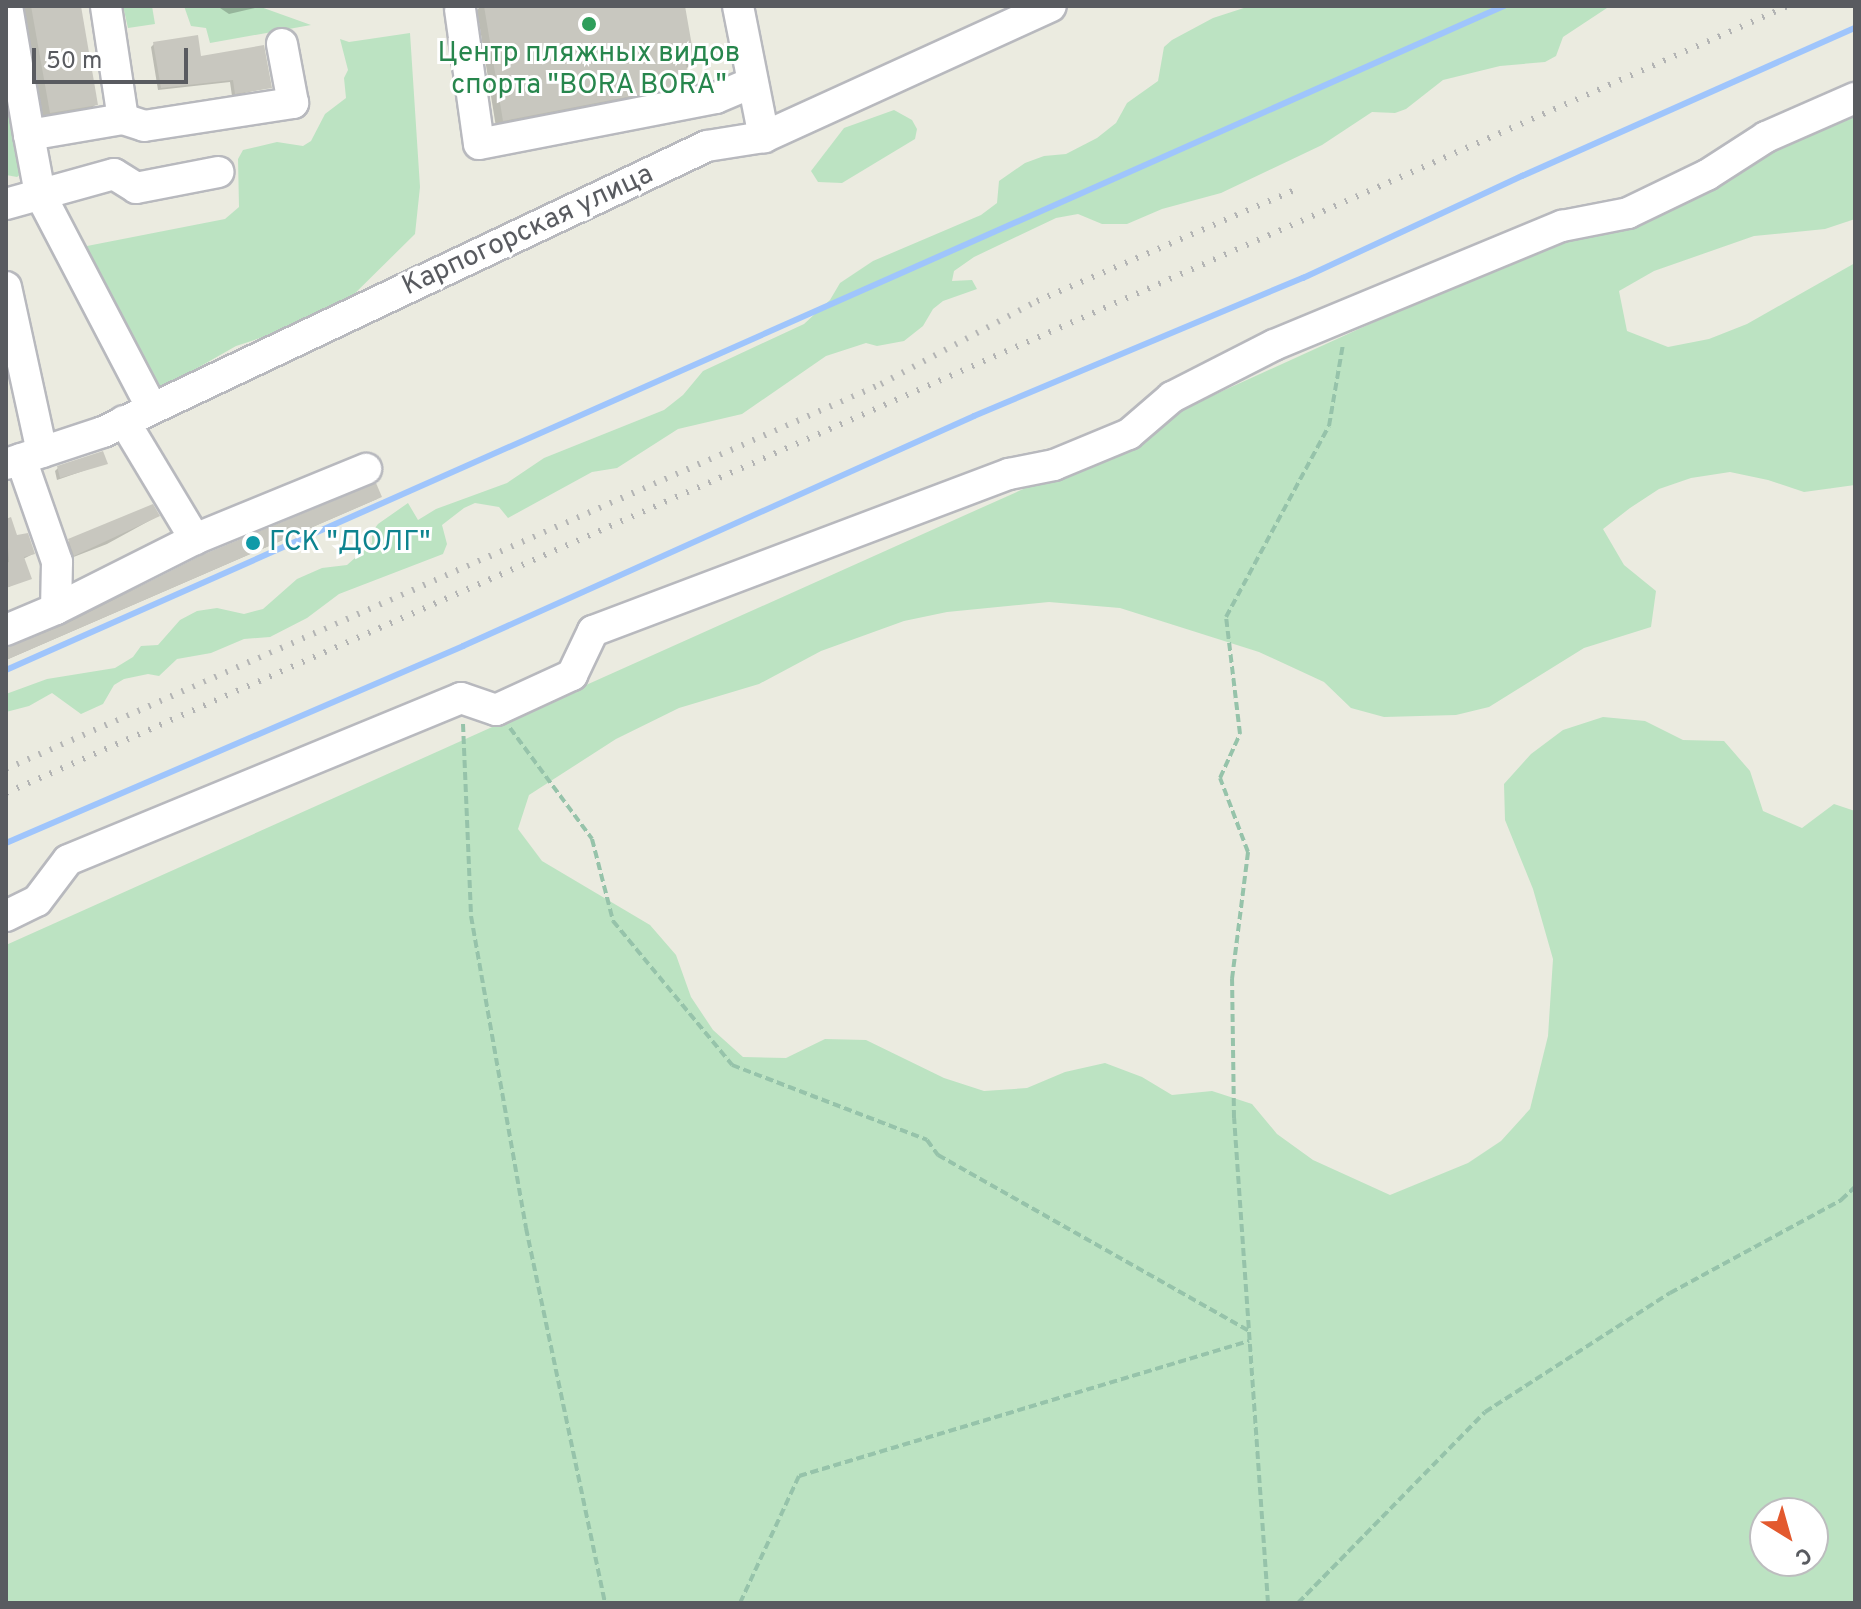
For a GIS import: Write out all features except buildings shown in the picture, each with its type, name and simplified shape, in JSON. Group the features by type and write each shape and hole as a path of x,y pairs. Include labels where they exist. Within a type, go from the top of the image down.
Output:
{"lane":[{"path":"7,6 40,194 152,408"},
{"path":"106,6 123,119"},
{"path":"738,6 764,137"},
{"name":"Карпогорская улица","path":"23,458 124,421 707,146 764,137 1051,6"},
{"path":"460,9 479,144 716,98 751,83"},
{"path":"29,135 123,119 144,126 293,103 282,44"},
{"path":"6,916 37,901 68,860 461,698 496,710 572,675 593,631 1009,474 1054,465 1129,434 1172,397 1274,345 1562,226 1628,213 1707,175 1766,137 1855,98"},
{"path":"6,204 114,174 136,188 218,172"},
{"path":"6,287 23,458 57,562 56,609"},
{"path":"124,421 195,539"},
{"path":"6,630 56,609 195,539 366,469"}],"path":[{"path":"1268,1603 1234,1118 1232,979 1248,852 1220,778 1240,734 1226,617 1329,426 1348,314"},
{"path":"461,698 471,916 526,1228 605,1603"},
{"path":"496,710 592,839 613,921 732,1065 927,1140 938,1155 1249,1331"},
{"path":"1298,1603 1485,1412 1670,1293 1841,1200 1855,1187"},
{"path":"740,1603 799,1476 1249,1341"}],"green space":[{"path":"123,6 152,6 155,24 128,28"},
{"path":"184,6 258,6 311,25 210,43 206,28 191,26"},
{"path":"1250,6 1610,6 1563,37 1556,56 1545,62 1500,66 1443,80 1406,109 1395,113 1372,112 1322,145 1221,193 1162,209 1127,224 1102,224 1078,214 1056,218 974,257 954,271 952,281 972,280 977,289 943,301 933,309 923,326 904,341 877,346 866,343 826,356 742,414 678,429 617,468 592,472 508,518 499,507 475,503 464,508 442,525 447,544 443,554 339,594 307,618 270,637 244,639 211,653 177,659 159,676 148,674 124,679 114,685 103,704 81,714 52,693 29,706 6,712 6,694 47,679 115,668 133,657 141,646 158,645 180,620 197,611 217,608 244,614 263,609 297,579 322,568 347,565 372,543 372,532 378,524 408,503 418,520 436,509 507,483 544,458 664,410 683,395 703,371 804,324 830,300 840,283 873,261 981,215 997,203 999,181 1025,163 1044,156 1066,154 1097,138 1116,123 1127,103 1158,81 1164,47 1172,40 1213,18"},
{"path":"410,33 420,187 415,234 334,314 236,346 157,391 83,262 87,246 225,219 239,207 238,159 243,150 277,142 303,146 311,141 325,114 346,98 344,78 348,70 340,39 349,42"},
{"path":"6,63 28,169 17,177 6,175"},
{"path":"1855,103 1855,219 1825,229 1754,236 1654,271 1619,291 1627,331 1668,347 1709,339 1747,324 1855,263 1855,485 1804,492 1730,472 1691,478 1659,489 1630,508 1603,529 1624,565 1656,591 1651,627 1584,648 1489,707 1456,715 1384,717 1351,708 1324,682 1259,652 1120,608 1049,602 947,612 904,621 821,651 759,684 679,708 616,739 529,795 518,829 542,861 650,925 676,955 691,997 713,1030 743,1057 786,1058 825,1039 866,1040 944,1078 984,1091 1027,1088 1065,1072 1105,1063 1142,1077 1172,1095 1212,1091 1252,1104 1277,1134 1313,1160 1390,1195 1468,1163 1501,1141 1530,1109 1548,1036 1553,959 1533,889 1505,820 1504,784 1531,754 1563,730 1603,717 1645,721 1683,740 1724,741 1750,771 1763,811 1802,828 1834,804 1855,811 1855,1603 6,1603 6,945 1059,473 1172,414"},
{"path":"894,110 912,120 917,129 915,139 842,183 818,182 811,171 844,128"}],"waterway":[{"path":"6,670 1504,6"},
{"path":"6,843 463,646 974,416 1303,278 1522,176 1855,28"}],"railway":[{"path":"6,793 1788,6"},
{"path":"6,769 881,384 1037,301 1299,188"}],"place":[{"name":"Центр пляжных видов спорта \"BORA BORA\"","path":"589,24"},
{"name":"ГСК \"ДОЛГ\"","path":"253,543"}]}
